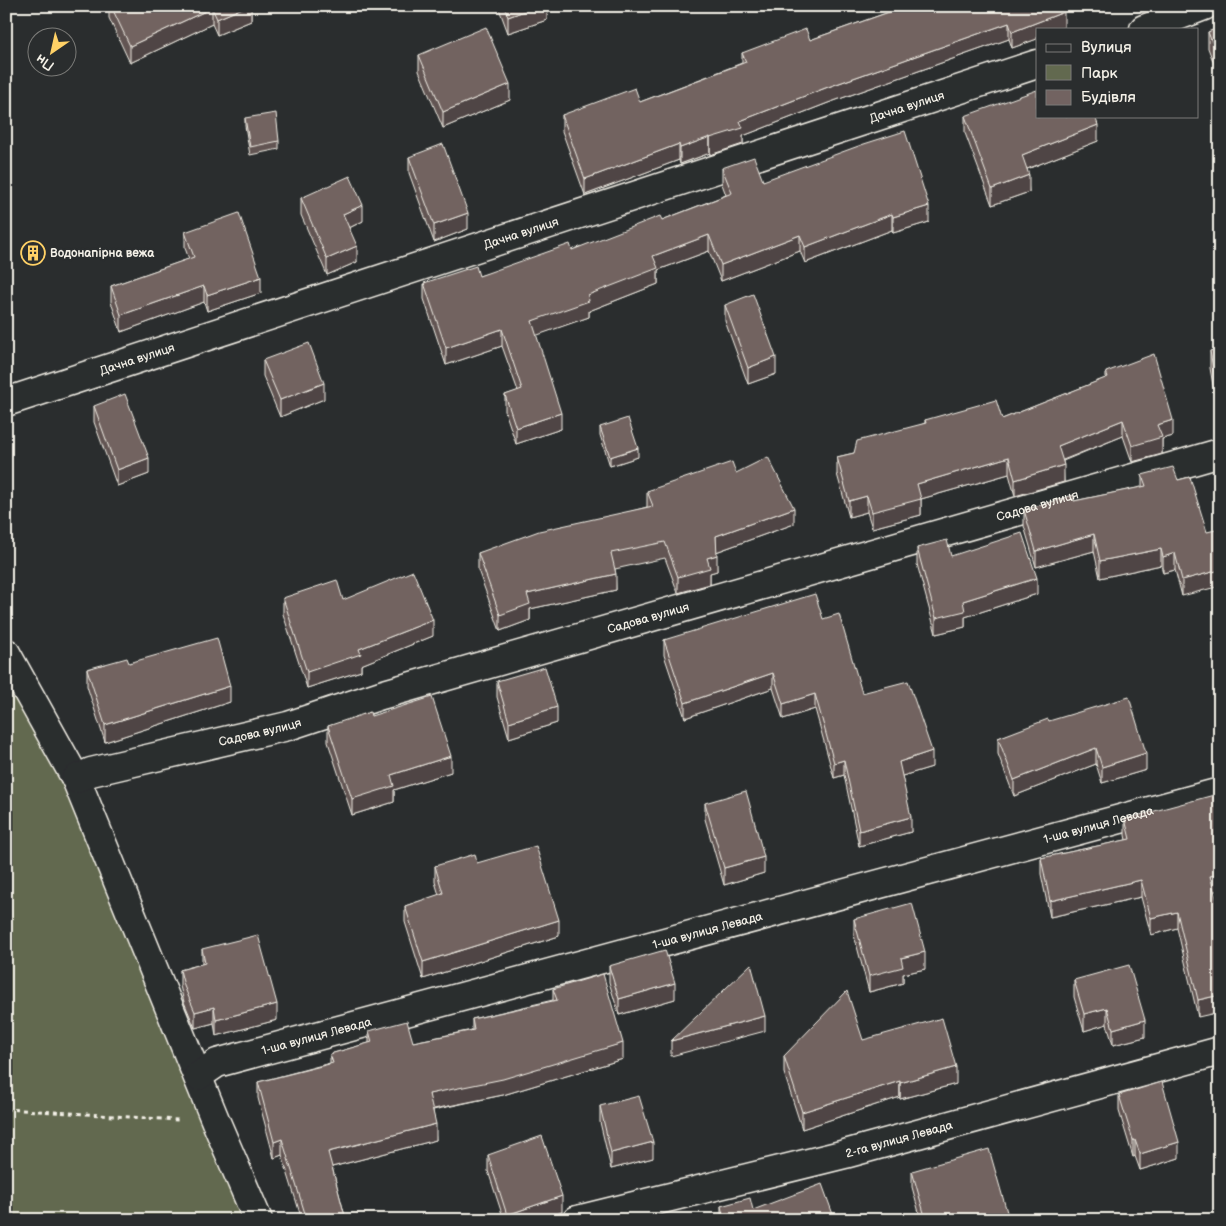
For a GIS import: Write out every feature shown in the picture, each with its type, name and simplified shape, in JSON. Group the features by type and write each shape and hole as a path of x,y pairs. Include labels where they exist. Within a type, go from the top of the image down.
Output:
{"street":[{"path":"1147,28 1204,6"},
{"name":"Дачна вулиця","path":"6,402 1036,64"},
{"name":"Садова вулиця","path":"76,779 91,772 288,726 380,695 1220,452"},
{"path":"6,653 76,779 258,1220"},
{"name":"1-ша вулиця Левада","path":"198,1076 217,1063 1220,792"},
{"name":"2-га вулиця Левада","path":"577,1220 845,1154 1220,1052"}],"path":[{"path":"6,1109 216,1122"}],"green space":[{"path":"6,653 258,1220 6,1220"}],"building":[{"path":"111,6 247,6 217,19 212,8 130,46"},
{"path":"504,6 538,6 508,17"},
{"path":"906,6 1061,6 1064,12 1012,32 1009,23 828,87 740,121 743,128 680,148 679,144 585,179 562,115 635,88 640,102 746,62 742,53 806,29 810,40"},
{"path":"486,27 510,84 443,112 419,55"},
{"path":"1220,27 1220,62 1208,32"},
{"path":"1036,90 1036,118 1096,118 1098,125 1022,155 1029,175 992,189 965,116"},
{"path":"276,113 279,141 250,147 245,118"},
{"path":"905,131 929,206 893,217 892,214 805,247 800,235 721,265 709,235 653,256 658,268 588,295 589,301 532,321 561,413 516,428 505,395 522,389 502,329 446,348 424,283 476,266 479,276 570,244 572,250 660,216 662,220 732,193 722,168 754,157 763,181"},
{"path":"443,144 468,213 434,225 409,157"},
{"path":"350,176 363,205 343,214 357,246 327,259 301,198"},
{"path":"239,213 261,277 207,295 204,286 121,315 111,286 194,257 185,232"},
{"path":"753,294 776,357 748,368 725,305"},
{"path":"309,343 324,383 280,400 263,360"},
{"path":"1220,348 1220,391 1217,391 1210,351"},
{"path":"1154,354 1173,420 1157,425 1162,437 1132,446 1123,420 1058,446 1064,465 1015,480 1009,457 917,484 921,499 872,512 867,496 849,501 837,457 854,453 857,441 926,423 925,420 996,400 1002,419 1108,377 1106,372"},
{"path":"125,394 149,458 117,470 94,406"},
{"path":"628,418 638,448 610,457 600,427"},
{"path":"6,438 10,447 6,448"},
{"path":"768,457 794,508 716,536 717,555 707,558 710,568 678,577 665,542 611,553 616,574 527,594 530,604 500,615 478,553 539,531 653,506 647,491 732,462 736,473"},
{"path":"1173,467 1178,480 1190,477 1207,532 1220,529 1220,570 1182,580 1175,553 1163,557 1161,549 1100,561 1094,534 1036,551 1024,510 1073,495 1074,501 1146,486 1142,475"},
{"path":"1022,533 1037,578 963,601 965,611 936,618 917,548 947,540 951,556"},
{"path":"413,571 433,620 359,649 361,654 307,672 283,598 337,580 343,600"},
{"path":"815,594 823,619 839,614 862,693 908,681 932,751 899,762 911,817 859,831 844,760 834,763 815,694 783,704 773,673 685,703 664,640"},
{"path":"217,638 230,686 105,725 87,669 127,658 129,663"},
{"path":"545,667 557,707 509,722 497,681"},
{"path":"432,697 451,756 391,775 394,786 352,799 328,726 370,712 371,716"},
{"path":"1129,697 1146,753 1102,767 1096,748 1014,780 998,738 1048,719 1049,721"},
{"path":"746,791 764,857 724,868 705,803"},
{"path":"1214,795 1220,817 1220,874 1210,876 1220,912 1220,995 1198,1000 1177,912 1151,918 1141,880 1050,901 1041,858 1130,839 1125,819"},
{"path":"536,846 559,920 423,962 405,906 443,893 435,866 475,854 477,863"},
{"path":"912,903 925,952 901,958 903,967 869,976 854,919"},
{"path":"258,935 277,1004 216,1020 214,1007 195,1012 184,986 180,970 205,963 202,949"},
{"path":"665,950 675,983 619,999 609,966"},
{"path":"751,964 765,1016 671,1041"},
{"path":"1129,965 1145,1020 1113,1029 1107,1008 1084,1014 1074,980"},
{"path":"603,974 623,1043 503,1079 429,1094 436,1124 328,1152 346,1220 307,1220 282,1139 274,1142 258,1082 333,1063 330,1054 372,1042 369,1031 407,1021 413,1042 474,1030 472,1019 557,1000 553,989"},
{"path":"847,991 863,1040 942,1018 956,1067 900,1083 900,1081 802,1112 784,1056"},
{"path":"1162,1082 1179,1142 1140,1154 1135,1140 1133,1140 1119,1095"},
{"path":"639,1096 653,1142 611,1153 600,1106"},
{"path":"542,1136 562,1196 507,1215 488,1155"},
{"path":"989,1149 1009,1219 926,1220 912,1171"},
{"path":"822,1184 835,1220 724,1220 721,1206 750,1198 753,1210"}],"place":[{"name":"Водонапірна вежа","path":"33,253"}]}
